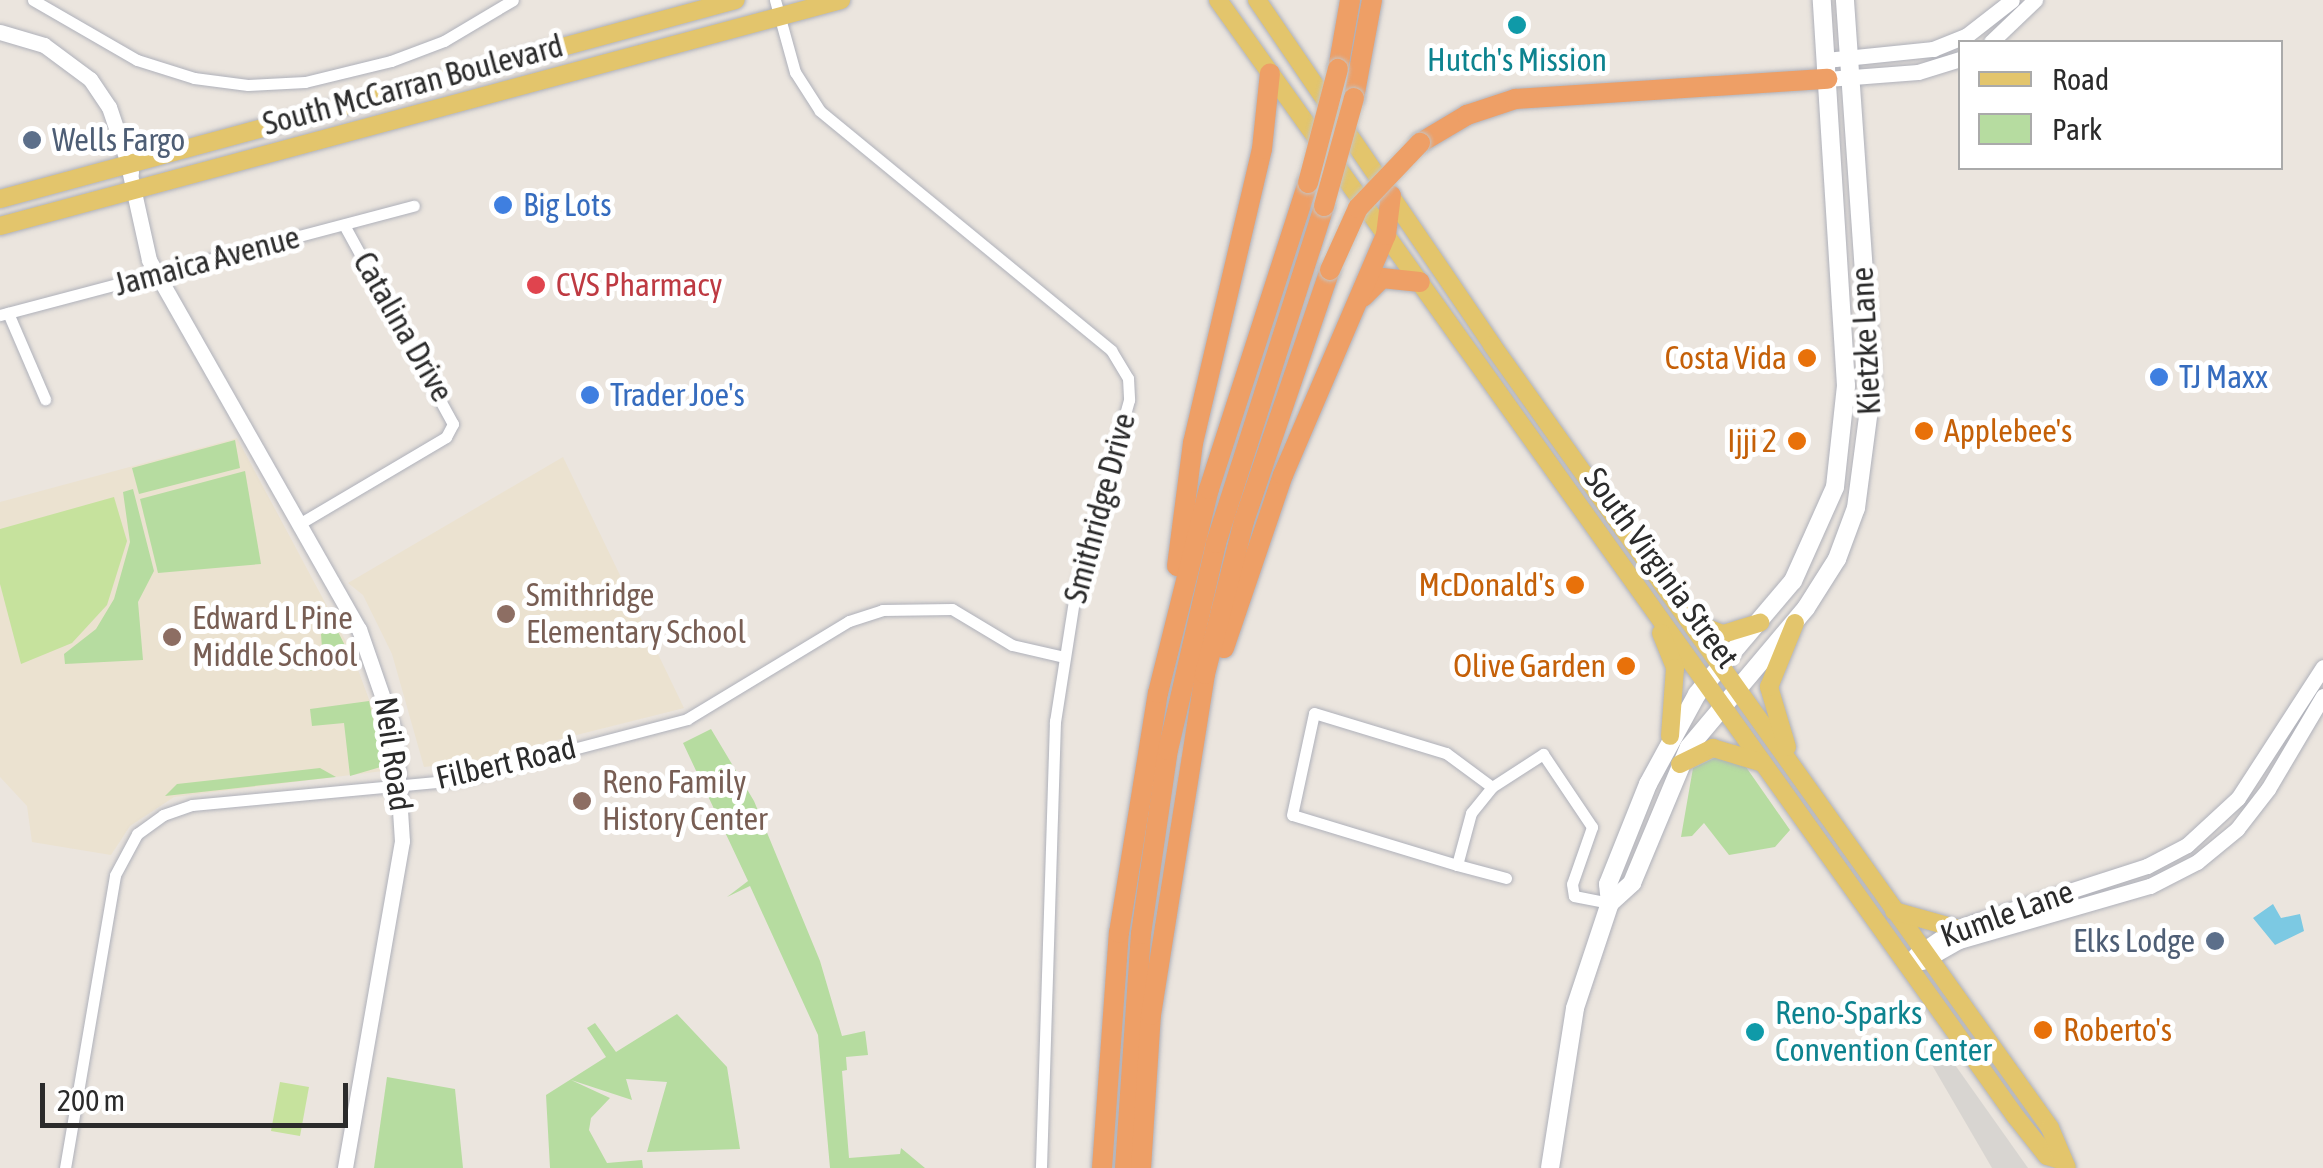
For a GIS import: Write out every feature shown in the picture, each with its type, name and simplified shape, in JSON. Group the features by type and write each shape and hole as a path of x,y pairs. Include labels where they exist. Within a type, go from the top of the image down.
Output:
{"highway":[{"path":"1167,651 1209,489 1308,183 1338,69 1350,0"},
{"path":"1125,1168 1140,934 1168,750 1216,542 1324,206 1354,98 1372,0"},
{"path":"1141,1168 1151,1015 1172,864 1206,674 1244,521 1330,270 1358,208 1420,143 1467,115 1515,98 1826,70"},
{"path":"1102,1168 1121,915 1167,651 1192,443 1262,149 1270,74"},
{"path":"1172,864 1247,572 1386,235 1390,195"},
{"path":"1348,320 1382,278 1420,282"}],"main road":[{"name":"South McCarran Boulevard","path":"0,199 736,0"},
{"name":"South McCarran Boulevard","path":"0,226 777,8 841,0"},
{"name":"South Virginia Street","path":"1218,0 2025,1129 2047,1156 2065,1165"},
{"name":"South Virginia Street","path":"1259,0 1534,404 2050,1128 2065,1165"},
{"name":"Kietzke Lane","path":"1550,1168 1569,1031 1610,903 1611,876 1670,736 1706,682 1760,624 1793,581 1819,530 1845,429 1822,0"},
{"name":"Kietzke Lane","path":"1610,903 1632,883 1680,764 1720,702 1795,623 1829,572 1851,523 1870,428 1845,0"},
{"path":"1516,416 1534,404"},
{"path":"1642,592 1674,668 1670,736"},
{"path":"1686,619 1723,634 1760,624"},
{"path":"1795,623 1768,687 1776,722 1806,788"},
{"path":"1680,764 1714,748 1764,764"},
{"path":"1894,911 1955,928"}],"street":[{"path":"33,0 112,48 164,70 268,85 333,76 409,55 513,0"},
{"path":"1826,70 1849,58 1933,50 1966,36 2012,0"},
{"path":"1993,40 2035,0"},
{"name":"Smithridge Drive","path":"777,8 801,86 820,111 1124,366 1129,400 1086,542 1064,657 1048,834 1041,1168"},
{"name":"Neil Road","path":"0,32 44,44 90,79 109,107 158,274 377,669 403,784 398,877 344,1168"},
{"path":"1826,70 1850,78 1918,72 1958,60"},
{"name":"Jamaica Avenue","path":"4,314 414,206"},
{"name":"Catalina Drive","path":"298,524 446,437 453,424 344,224"},
{"path":"4,314 45,399"},
{"name":"Filbert Road","path":"65,1168 115,875 137,834 162,815 192,806 454,780 687,719 849,622 882,610 952,608 1012,646 1064,657"},
{"name":"Kumle Lane","path":"1909,967 1955,928 2146,866 2187,845 2224,814 2323,667"},
{"name":"Kumle Lane","path":"1924,954 2164,880 2237,829 2323,696"},
{"path":"1492,787 1446,753 1314,713 1292,815 1506,878"},
{"path":"1457,864 1471,813 1492,787 1543,754 1592,827 1572,884 1574,896 1610,903"},
{"path":"2146,866 2164,880"}],"shaded area":[{"name":"Edward L Pine Middle School","path":"237,438 351,651 374,713 383,771 174,797 130,826 111,855 32,842 27,806 0,777 0,502"},
{"name":"Smithridge Elementary School","path":"563,457 684,708 469,762 424,767 392,654 363,595 348,583"},
{"path":"1948,1055 2028,1168 1992,1168 1932,1065"}],"green space":[{"path":"235,440 240,468 139,494 132,468"},
{"path":"245,471 261,564 158,573 140,499"},
{"path":"133,489 154,571 138,602 143,660 65,664 64,654 96,629 114,599 130,542 123,492"},
{"path":"114,497 127,541 107,605 72,643 21,664 0,584 0,529"},
{"path":"335,626 355,665 305,671 303,650 322,648 321,634"},
{"path":"369,701 384,766 350,776 344,723 312,726 310,709"},
{"path":"711,729 754,801 820,961 842,1036 865,1031 868,1055 846,1057 847,1070 842,1071 849,1158 900,1154 901,1148 925,1168 830,1168 818,1035 750,886 727,897 748,881 683,743"},
{"path":"1719,756 1746,767 1790,830 1775,847 1729,855 1704,823 1692,836 1681,837 1693,768"},
{"path":"320,768 336,777 165,796 177,784"},
{"path":"677,1014 727,1067 740,1149 647,1152 667,1082 626,1079 632,1100 571,1080 610,1098 591,1118 589,1130 607,1163 642,1160 643,1168 550,1168 546,1095 606,1057 587,1028 595,1023 616,1052"},
{"path":"387,1077 455,1089 463,1168 374,1168"},
{"path":"280,1082 309,1087 300,1136 271,1131"}],"water":[{"path":"2273,904 2281,918 2300,914 2304,931 2275,945 2253,918"}],"place":[{"name":"Hutch's Mission","path":"1517,25"},
{"name":"Wells Fargo","path":"32,140"},
{"name":"Big Lots","path":"503,205"},
{"name":"CVS Pharmacy","path":"536,285"},
{"name":"Costa Vida","path":"1807,358"},
{"name":"TJ Maxx","path":"2159,377"},
{"name":"Trader Joe's","path":"590,395"},
{"name":"Applebee's","path":"1924,431"},
{"name":"Ijji 2","path":"1797,441"},
{"name":"McDonald's","path":"1575,585"},
{"name":"Smithridge Elementary School","path":"506,614"},
{"name":"Edward L Pine Middle School","path":"172,637"},
{"name":"Olive Garden","path":"1626,666"},
{"name":"Reno Family History Center","path":"582,801"},
{"name":"Elks Lodge","path":"2215,941"},
{"name":"Roberto's","path":"2043,1030"},
{"name":"Reno-Sparks Convention Center","path":"1755,1032"}]}
